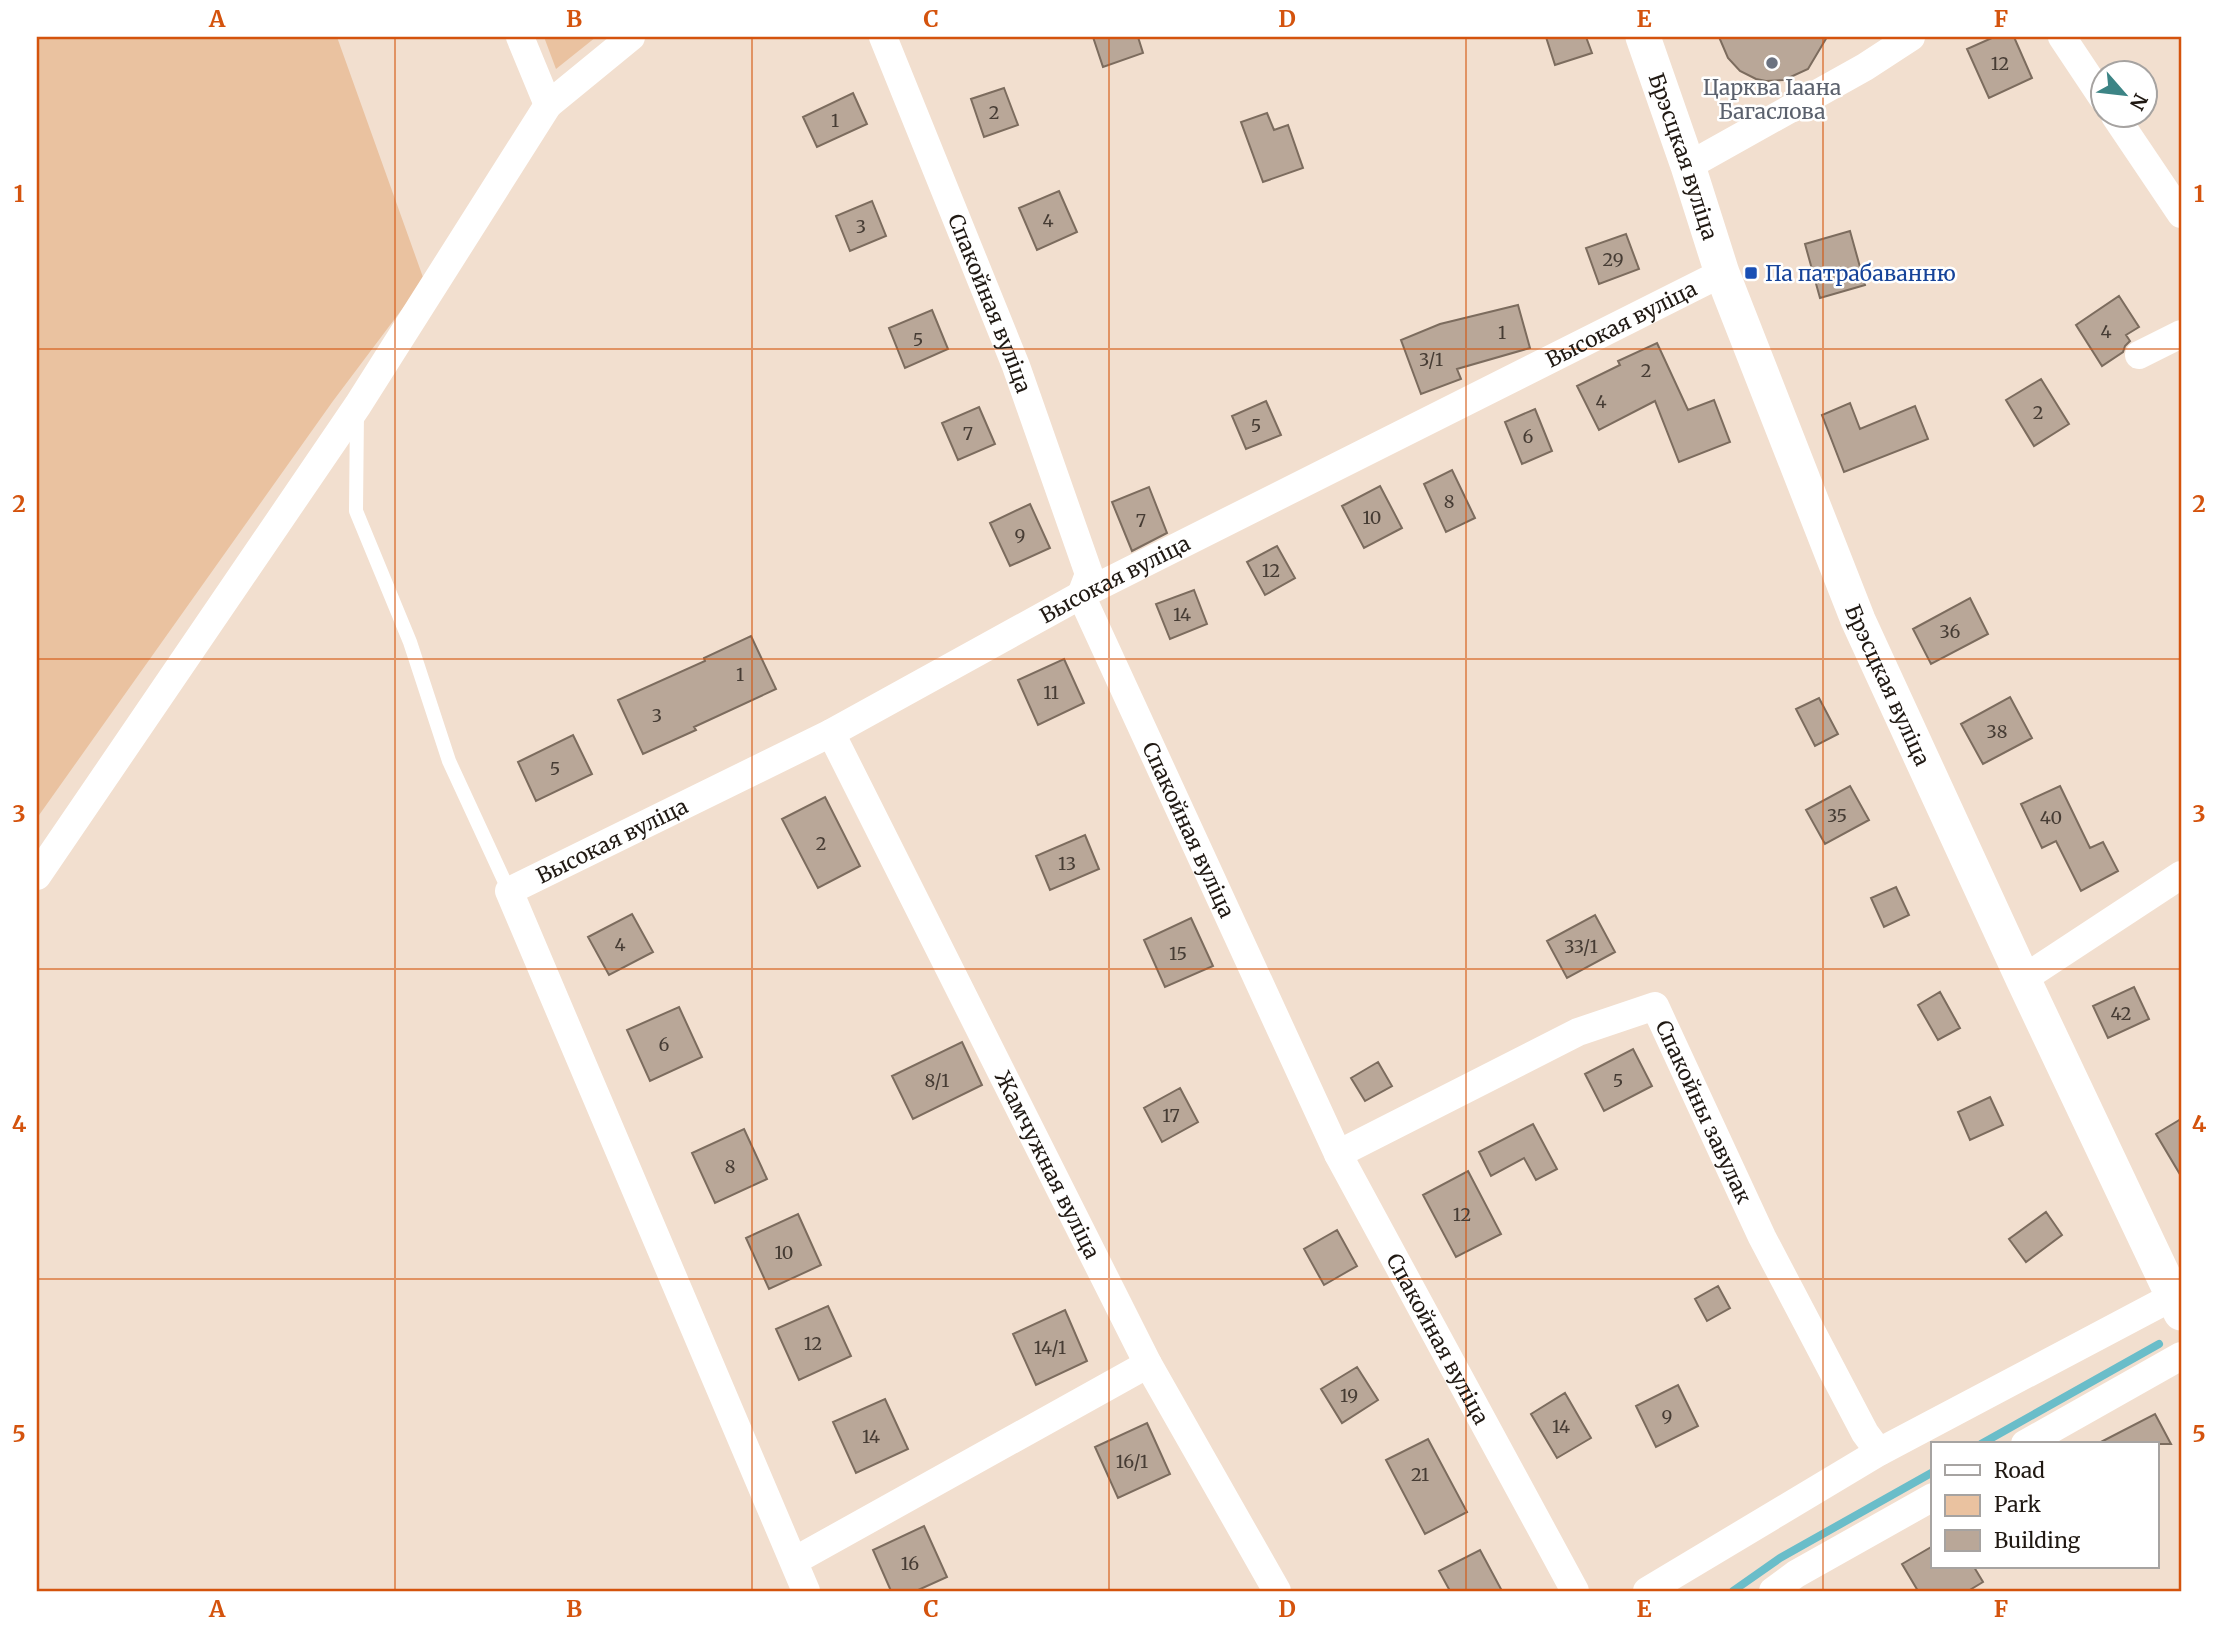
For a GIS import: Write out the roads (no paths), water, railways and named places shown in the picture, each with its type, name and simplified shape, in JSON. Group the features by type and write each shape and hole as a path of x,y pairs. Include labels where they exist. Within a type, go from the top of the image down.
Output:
{"street":[{"path":"520,37 548,105"},
{"path":"37,876 358,405 548,105 631,37"},
{"name":"Спакойная вуліца","path":"883,37 1016,366 1089,574 1081,595 1338,1154 1575,1591"},
{"name":"Брэсцкая вуліца","path":"1643,37 1722,273 1858,620 2177,1305"},
{"path":"1688,166 1865,67 1911,37"},
{"path":"2062,37 2088,76"},
{"path":"2124,130 2181,214"},
{"name":"Высокая вуліца","path":"509,891 831,733 1081,595 1722,273"},
{"path":"2139,355 2181,334"},
{"name":"Жамчужная вуліца","path":"831,733 1148,1364 1277,1591"},
{"path":"2023,979 2181,875"},
{"path":"509,891 806,1591"},
{"name":"Спакойны завулак","path":"1338,1154 1578,1032 1655,1006 1762,1237 1865,1433 1880,1452"},
{"path":"1647,1591 1880,1452 2177,1305"},
{"path":"2029,1442 2181,1356"},
{"path":"794,1561 1148,1364"},
{"path":"1773,1591 1796,1574 1931,1498"}],"lane":[{"path":"358,405 356,511 410,642 449,761 509,891"}],"waterway":[{"path":"1985,1442 2159,1344"},
{"path":"1733,1591 1780,1558 1931,1473"}],"place":[{"name":"Царква Іаана Багаслова","path":"1772,63"},
{"name":"Па патрабаванню","path":"1751,273"}]}
